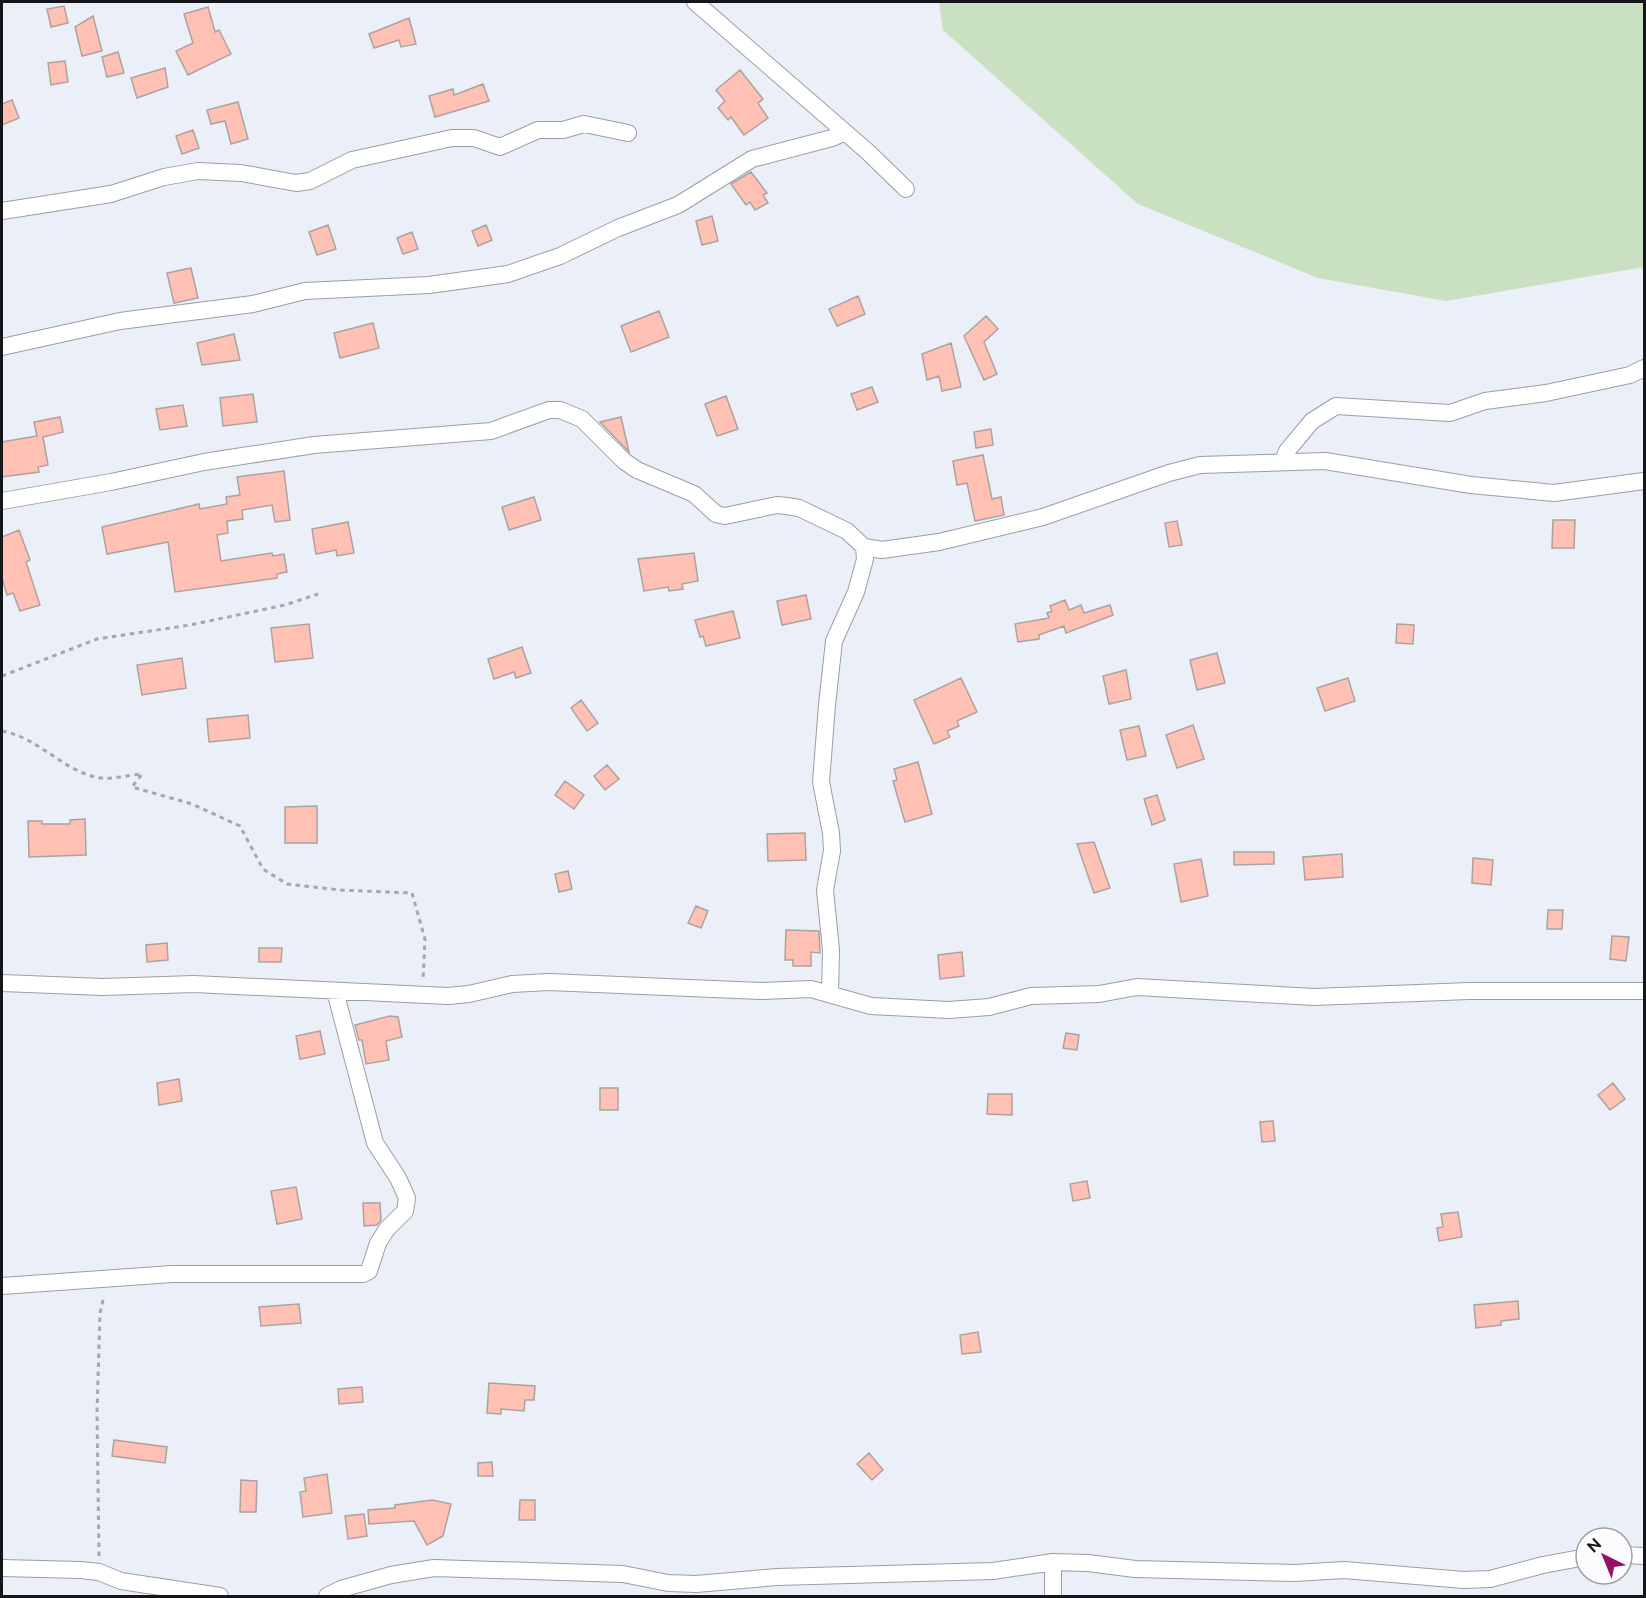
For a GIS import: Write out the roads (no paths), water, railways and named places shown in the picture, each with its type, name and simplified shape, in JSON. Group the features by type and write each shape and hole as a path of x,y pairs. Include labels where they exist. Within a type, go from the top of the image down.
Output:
{"street":[{"path":"695,2 906,189"},
{"path":"2,211 111,194 164,177 198,171 241,173 296,183 310,181 352,160 452,138 474,138 500,147 538,130 563,130 584,124 628,133"},
{"path":"2,347 120,321 253,304 305,291 429,285 508,274 560,256 618,228 678,205 752,159 832,138 844,132"},
{"path":"1283,461 1287,451 1312,421 1336,406 1450,413 1485,401 1546,393 1630,375 1644,368"},
{"path":"2,501 314,445 491,431 549,410 560,410 582,419 624,461 694,494 716,514 725,516 777,505 799,508 847,531 864,547 882,550 939,542 1031,520 1131,488 1169,472 1200,465 1325,461 1471,485 1554,493 1644,481"},
{"path":"830,994 831,950 825,890 832,851 829,822 822,795 823,752 834,641 863,572 866,559 864,547"},
{"path":"2,983 103,987 194,984 335,991 469,994 512,984 549,981 760,991 811,989 871,1006 949,1010 989,1007 1031,996 1099,994 1137,987 1314,997 1469,992 1644,992"},
{"path":"2,1286 172,1274 363,1274 369,1271 378,1244 387,1229 405,1211 407,1198 398,1178 375,1143 335,991"},
{"path":"332,1595 391,1575 434,1568 623,1574 668,1582 696,1584 777,1577 993,1571 1053,1562 1088,1563 1135,1569 1295,1574 1344,1570 1482,1579 1574,1560"},
{"path":"1053,1562 1053,1596"},
{"path":"2,1568 99,1572 121,1581 220,1596"}]}
